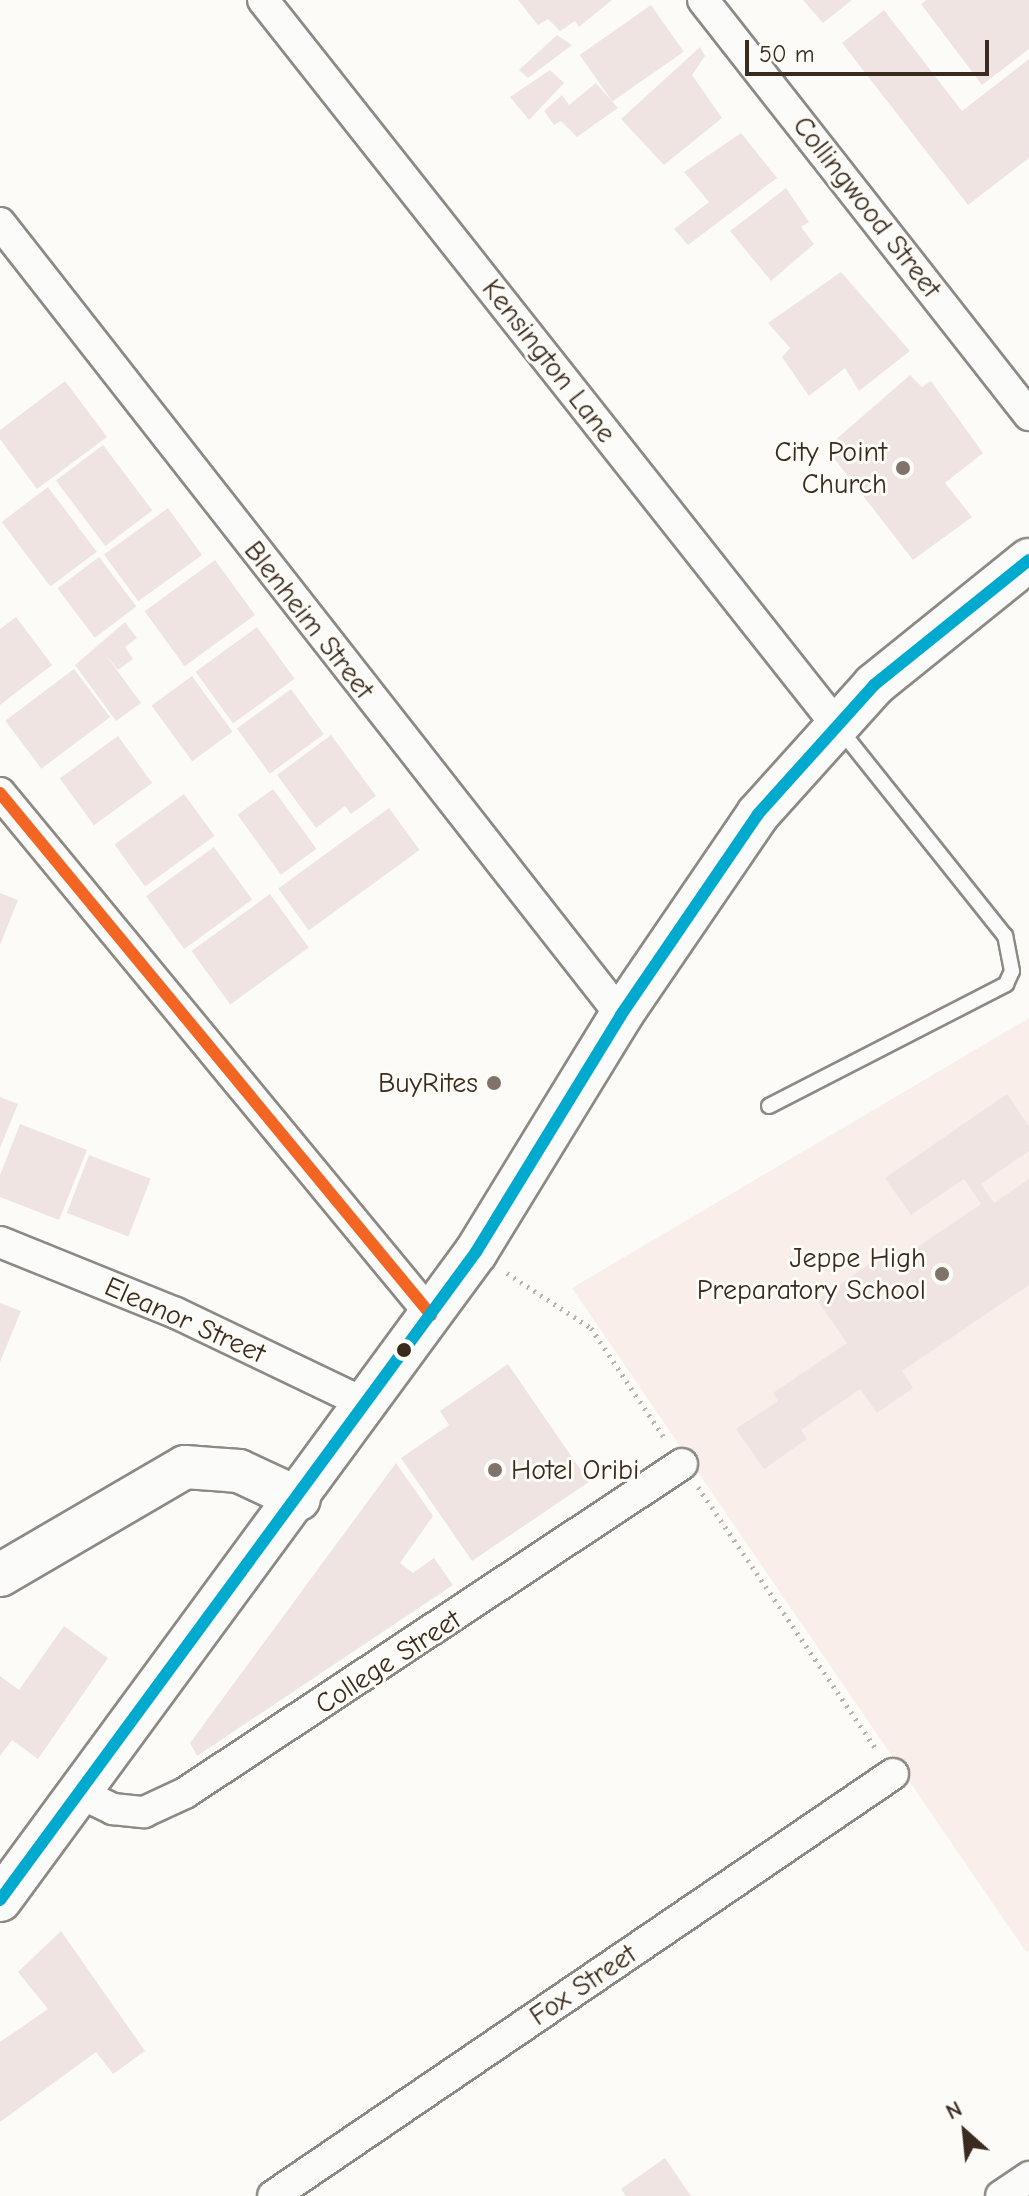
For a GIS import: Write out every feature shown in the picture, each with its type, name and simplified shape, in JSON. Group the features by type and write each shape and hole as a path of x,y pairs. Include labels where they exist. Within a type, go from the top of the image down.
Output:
{"main road":[{"path":"0,1900 299,1499 476,1252 621,1015 758,814 835,723 1029,560"},
{"path":"0,1575 185,1467 229,1468 299,1499"}],"street":[{"name":"Kensington Lane","path":"263,0 835,723"},
{"name":"Collingwood Street","path":"703,0 1029,415"},
{"name":"Blenheim Street","path":"0,223 621,1015"},
{"path":"0,793 431,1315"},
{"path":"0,823 36,837"},
{"name":"Eleanor Street","path":"0,1242 176,1313 368,1405"},
{"name":"College Street","path":"80,1793 113,1809 144,1812 185,1793 682,1464"},
{"name":"Fox Street","path":"273,2196 893,1774"},
{"path":"1001,2196 1029,2177"}],"lane":[{"path":"769,1106 1006,984 1012,971 1005,936 835,723"}],"path":[{"path":"476,1252 591,1328 893,1774"}],"shaded area":[{"path":"1029,1018 1029,1950 1026,1952 572,1288"}],"building":[{"path":"518,0 612,0 579,27 575,21 560,31 548,19 538,25"},
{"path":"803,0 852,0 823,23"},
{"path":"926,0 1029,0 1029,49 982,85 921,4"},
{"path":"651,5 684,52 612,102 580,55"},
{"path":"884,10 962,111 1029,59 1029,158 968,205 842,43"},
{"path":"557,35 572,45 528,78 519,70"},
{"path":"700,47 705,56 692,75 722,118 664,165 621,119"},
{"path":"550,70 564,83 529,120 510,97"},
{"path":"596,83 618,108 577,137 561,121 554,125 544,111 562,95 569,105"},
{"path":"741,133 777,178 688,245 674,229 709,202 684,172"},
{"path":"786,188 809,222 801,227 814,244 771,281 730,231"},
{"path":"841,272 910,351 859,391 845,368 809,396 782,357 790,348 768,323"},
{"name":"City Point Church","path":"910,375 922,387 931,381 983,453 945,483 972,517 913,560 826,448"},
{"path":"65,381 107,437 37,489 0,439 0,430"},
{"path":"103,445 152,510 105,546 56,481"},
{"path":"48,487 97,552 50,587 2,522"},
{"path":"168,508 202,555 138,601 104,554"},
{"path":"99,557 136,607 95,638 57,588"},
{"path":"215,560 255,615 185,666 145,611"},
{"path":"16,617 52,665 0,705 0,629"},
{"path":"125,622 137,638 125,647 133,659 118,670 105,654 141,703 116,721 75,665"},
{"path":"257,627 295,679 233,723 196,672"},
{"path":"74,669 110,717 41,769 5,721"},
{"path":"192,676 233,732 192,761 152,705"},
{"path":"291,689 324,734 270,774 237,728"},
{"path":"331,735 376,796 351,814 345,806 316,828 277,775"},
{"path":"118,736 152,783 94,825 60,778"},
{"path":"273,789 316,849 281,875 237,815"},
{"path":"184,794 215,836 145,887 114,845"},
{"path":"389,808 420,850 309,931 278,889"},
{"path":"214,847 252,900 184,949 146,896"},
{"path":"0,893 18,900 0,945"},
{"path":"270,894 309,947 230,1004 192,951"},
{"name":"Jeppe High Preparatory School","path":"1007,1094 1029,1126 1029,1151 981,1184 994,1203 1029,1179 1029,1285 902,1371 913,1388 877,1413 860,1389 801,1430 807,1439 764,1469 736,1429 778,1401 773,1393 847,1343 817,1300 887,1252 894,1263 981,1204 964,1179 911,1215 885,1178"},
{"path":"0,1097 18,1104 0,1148"},
{"path":"20,1124 87,1150 59,1220 0,1197 0,1175"},
{"path":"89,1155 151,1179 128,1237 67,1213"},
{"path":"0,1303 21,1311 0,1362"},
{"name":"Hotel Oribi","path":"508,1364 589,1482 472,1561 401,1458 449,1425 440,1411"},
{"path":"396,1463 433,1516 400,1563 413,1573 434,1558 453,1585 197,1756 190,1743"},
{"path":"64,1626 108,1658 38,1759 12,1740 0,1756 0,1676 19,1690"},
{"path":"61,1931 145,2051 113,2074 96,2052 0,2122 0,2042 48,2009 18,1972"},
{"path":"665,2158 691,2196 626,2196 621,2189"}],"transit line":[{"path":"0,1900 476,1252 621,1015 758,814 874,685 1029,560"},
{"path":"0,793 431,1315"}],"place":[{"name":"City Point Church","path":"903,468"},
{"name":"BuyRites","path":"494,1083"},
{"name":"Jeppe High Preparatory School","path":"942,1274"},
{"name":"Hotel Oribi","path":"495,1470"}]}
